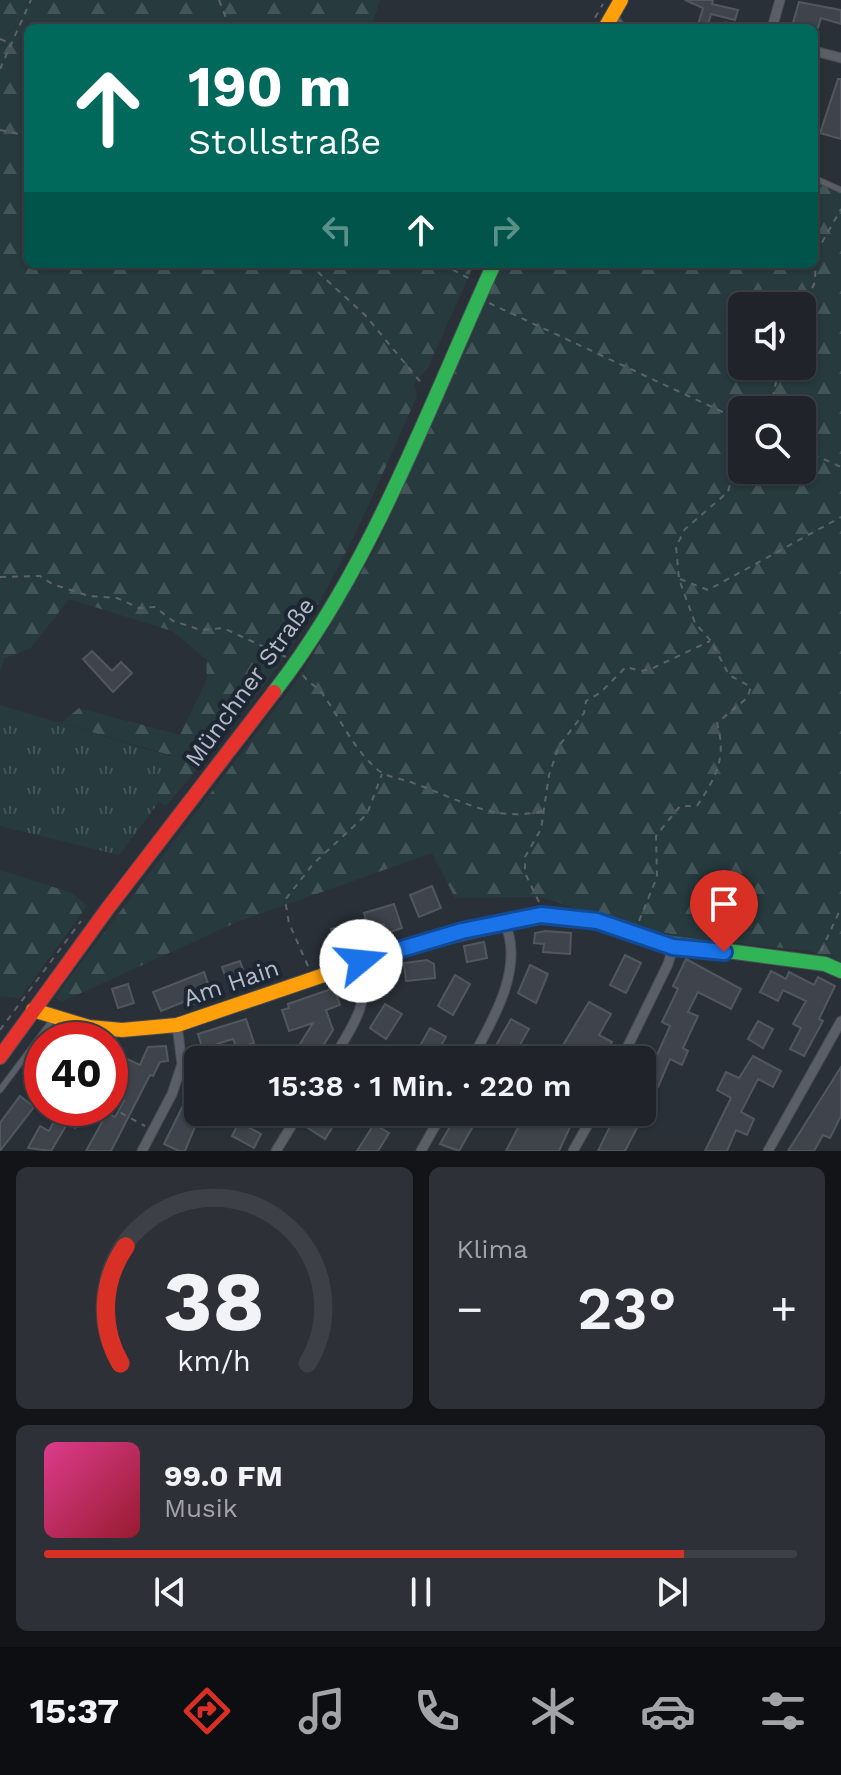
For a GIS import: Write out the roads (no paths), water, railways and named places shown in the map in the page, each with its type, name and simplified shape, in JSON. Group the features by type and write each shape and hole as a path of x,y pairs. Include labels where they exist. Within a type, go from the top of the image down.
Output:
{"main road":[{"path":"609,7 621,0"},
{"name":"Münchner Straße","path":"0,1057 33,1010 43,986 60,973 72,945 297,663 364,535 492,268"},
{"name":"Am Hain","path":"33,1010 89,1027 122,1030 177,1025 361,961 541,915 597,921 635,937 673,947 815,963 841,971"}],"street":[{"path":"773,24 780,0"},
{"path":"818,52 841,58"},
{"path":"478,1046 503,996 510,961 504,922"},
{"path":"628,1046 668,964 673,947"},
{"path":"340,1046 364,1001 367,981 361,961"},
{"path":"768,1151 841,1021"},
{"path":"142,1151 182,1064 177,1025"},
{"path":"276,1151 291,1126"},
{"path":"421,1151 435,1126"},
{"path":"573,1151 587,1126"}],"lane":[{"path":"609,7 621,24"},
{"path":"818,180 841,190"},
{"path":"0,1090 54,1018"}]}
